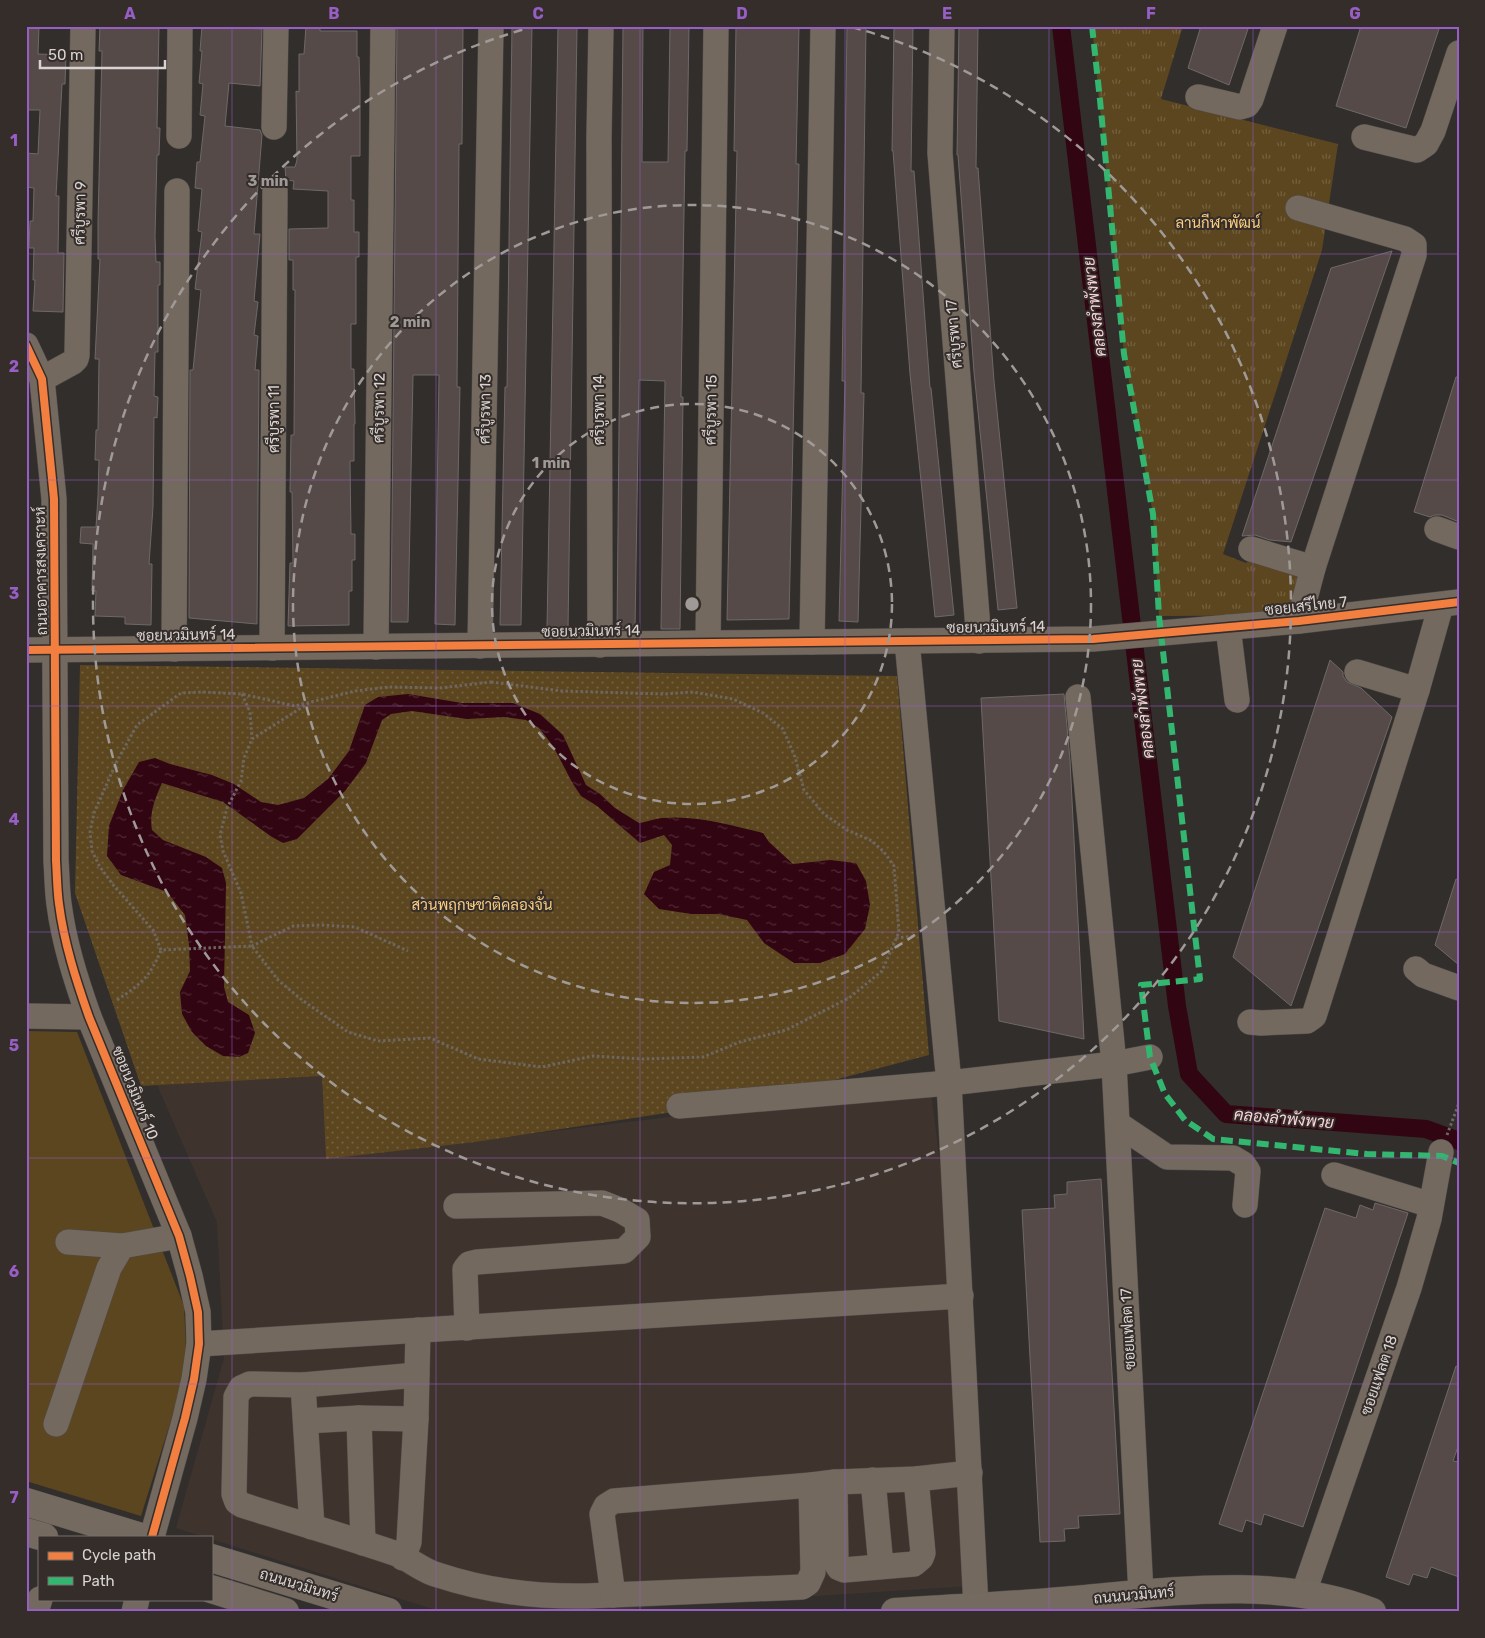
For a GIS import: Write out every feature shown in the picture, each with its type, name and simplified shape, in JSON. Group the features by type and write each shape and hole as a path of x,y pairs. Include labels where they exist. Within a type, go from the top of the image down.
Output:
{"main road":[{"path":"26,1502 138,1536"},
{"path":"26,1532 40,1536"},
{"name":"ถนนนวมินทร์","path":"212,1558 388,1612"},
{"name":"ถนนนวมินทร์","path":"212,1589 249,1606 285,1612"},
{"name":"ถนนนวมินทร์","path":"895,1612 1192,1590 1247,1589 1328,1599 1372,1612"}],"street":[{"name":"ศรีบูรพา 9","path":"42,379 73,362 77,355 83,26"},
{"path":"179,136 180,26"},
{"path":"274,127 276,26"},
{"name":"ศรีบูรพา 12","path":"376,647 383,26"},
{"name":"ศรีบูรพา 13","path":"480,646 491,26"},
{"name":"ศรีบูรพา 14","path":"600,644 599,137 601,26"},
{"name":"ศรีบูรพา 15","path":"708,644 716,26"},
{"path":"812,642 823,26"},
{"name":"ศรีบูรพา 17","path":"942,26 940,153 979,640"},
{"path":"1198,97 1240,108 1247,105 1251,99 1276,26"},
{"path":"1364,136 1417,150 1426,144 1433,131 1459,53"},
{"path":"174,649 178,191"},
{"name":"ศรีบูรพา 11","path":"272,648 275,191"},
{"path":"1298,208 1405,239 1414,245 1414,255 1313,568 1299,621"},
{"name":"ถนนอาคารสงเคราะห์","path":"26,345 42,379 54,499 56,650"},
{"path":"1251,549 1313,568"},
{"path":"1250,1022 1306,1021 1314,1016 1417,690 1450,603"},
{"name":"ซอยเสรีไทย 7","path":"1155,635 1299,621 1450,603"},
{"path":"1228,627 1237,700"},
{"name":"ซอยนวมินทร์ 14","path":"26,650 1093,639 1155,635"},
{"path":"907,641 949,1083 976,1607"},
{"name":"ซอยนวมินทร์ 10","path":"56,650 56,861 59,903 66,945 76,982 89,1017 179,1236 198,1312 199,1344 194,1379 186,1418 152,1536"},
{"path":"1358,672 1417,690"},
{"name":"ซอยแฟลต 17","path":"1078,697 1114,1064 1141,1594"},
{"path":"1416,968 1423,975 1459,988"},
{"path":"26,1016 89,1017"},
{"path":"679,1106 949,1083 1114,1064 1150,1057"},
{"path":"1118,1124 1167,1157 1233,1158 1238,1160 1248,1171 1245,1205"},
{"name":"ซอยแฟลต 18","path":"1303,1595 1409,1288 1428,1219 1441,1152"},
{"path":"1334,1175 1431,1205"},
{"path":"456,1206 602,1203 620,1210 637,1220 638,1238 624,1250 469,1264 465,1269 467,1328"},
{"path":"68,1242 122,1246 179,1236"},
{"path":"56,1424 109,1268 122,1246"},
{"path":"199,1344 961,1296"},
{"path":"403,1558 409,1542 416,1419 418,1330"},
{"path":"417,1375 303,1385 250,1384 241,1388 236,1397 234,1494 237,1502 398,1554 436,1575 508,1592 558,1596 613,1595 802,1587 808,1583 813,1572 823,1484"},
{"path":"303,1385 312,1527"},
{"path":"306,1421 359,1418 416,1419"},
{"path":"359,1418 363,1542"},
{"path":"613,1595 602,1514 606,1506 614,1501 873,1480 916,1479 970,1473"},
{"path":"823,1484 836,1563 839,1568 844,1570 914,1564 923,1554 916,1479"},
{"path":"873,1480 881,1566"},
{"path":"36,1612 40,1600"}],"path":[{"path":"118,1000 136,988 153,970 161,950 153,930 114,886 96,859 92,851 90,832 94,813 116,763 137,725 181,693 242,694 295,706 355,691 389,686 440,688 491,682 562,691 664,694 693,692 733,700 762,713 784,729 795,757 804,790 824,814 848,830 872,841 884,852 894,866 898,932 896,938 882,971 849,998 786,1030 740,1042 703,1058 643,1059 594,1056 542,1067 478,1059 430,1038 378,1041 348,1032 302,1000 278,980 252,946 241,893 223,851 220,835 227,808 241,781 244,758 252,739 250,712 242,694"},
{"path":"252,739 314,700"},
{"path":"161,950 252,946 293,926 321,925 355,927 408,951"},
{"path":"896,938 917,936"},
{"path":"1441,1152 1459,1104"}],"shaded area":[{"path":"322,1076 326,1159 930,1085 957,1297 969,1586 649,1607 609,1612 442,1612 212,1539 212,1536 201,1536 176,1528 224,1358 217,1222 157,1085"}],"green space":[{"name":"ลานกีฬาพัฒน์","path":"1092,26 1183,26 1161,99 1338,144 1322,250 1223,554 1246,563 1269,544 1312,555 1291,615 1159,616 1153,514 1124,354"},
{"name":"สวนพฤกษชาติคลองจั่น","path":"80,665 897,676 929,1055 766,1098 475,1142 326,1159 322,1076 141,1086 75,893"},
{"path":"26,1031 77,1032 184,1306 187,1369 141,1516 26,1481"}],"water":[{"path":"408,694 462,703 513,703 540,714 563,735 586,785 600,794 615,808 639,823 659,818 675,817 713,821 763,833 769,842 793,864 830,860 856,863 866,881 870,905 865,929 845,954 820,963 794,963 764,943 747,920 718,914 691,914 659,909 644,894 654,872 670,865 672,845 664,835 640,843 597,806 581,796 553,746 539,728 526,720 504,717 467,719 412,711 391,714 382,720 366,763 345,791 297,839 283,843 223,802 162,783 152,812 152,830 163,840 206,857 222,868 226,883 224,987 228,1002 249,1015 255,1033 248,1053 239,1057 223,1056 206,1046 192,1032 182,1014 180,992 190,971 185,915 167,892 121,875 107,856 109,826 123,790 139,762 155,758 212,775 234,784 261,802 278,805 304,798 328,779 349,751 365,705 378,697"}],"building":[{"path":"26,26 39,26 38,54 66,55 65,84 62,84 56,196 59,196 58,253 64,253 63,312 33,311 35,280 33,280 34,248 29,248 30,221 33,221 34,188 26,187 26,153 38,154 40,110 26,110"},
{"path":"100,26 159,26 157,128 160,128 159,155 157,155 155,236 156,262 160,262 160,285 158,285 158,352 155,352 154,396 158,397 157,418 154,417 153,507 149,564 152,564 151,625 125,624 125,617 95,616 96,591 92,591 93,544 80,543 81,527 96,527 98,496 99,460 95,460 96,430 98,430 99,359 95,359 100,259 98,259 98,222 102,51 99,51"},
{"path":"202,26 262,29 260,86 229,83 225,126 260,130 262,135 254,234 260,234 254,301 258,302 254,335 258,336 255,370 259,370 257,624 189,618 190,370 193,370 201,290 195,289 202,232 198,231 202,189 195,188 197,162 200,162 205,116 200,115 203,84 199,83"},
{"path":"306,26 320,26 320,31 357,31 357,57 359,57 360,156 351,156 351,200 354,200 354,232 359,232 359,257 356,257 356,324 351,324 351,369 354,369 355,424 354,461 350,461 351,534 355,534 355,560 352,560 352,591 349,591 349,625 288,626 290,563 293,563 292,492 290,492 291,435 294,435 295,290 293,290 293,260 289,260 289,229 328,228 328,191 293,189 294,181 286,180 285,167 295,167 297,160 296,91 299,92 299,54 304,54"},
{"path":"397,26 463,26 462,144 459,144 457,387 460,387 455,625 435,624 439,375 413,375 408,622 391,622"},
{"path":"512,26 532,26 521,625 500,625 505,387 507,387"},
{"path":"558,26 577,26 568,629 547,628"},
{"path":"623,26 643,26 642,162 668,162 670,26 689,26 681,397 683,397 680,629 661,629 665,381 639,380 635,629 617,630"},
{"path":"736,26 799,26 796,164 799,164 789,619 727,620 737,151 734,151"},
{"path":"847,26 866,26 861,393 864,393 858,622 839,621 845,381 842,381"},
{"path":"894,26 913,26 911,171 914,171 930,388 954,615 935,617 910,374 892,151"},
{"path":"959,26 978,26 976,168 978,168 994,381 1017,608 998,610 974,372 957,155"},
{"path":"1201,26 1249,26 1229,85 1188,68"},
{"path":"1361,26 1440,26 1406,128 1336,106"},
{"path":"1392,251 1291,542 1270,540 1255,535 1242,536 1331,268"},
{"path":"1456,377 1459,377 1459,522 1442,515 1430,517 1414,512"},
{"path":"1330,660 1343,672 1347,682 1361,688 1392,717 1291,1006 1233,957"},
{"path":"1064,694 1070,760 1084,1039 999,1021 981,698"},
{"path":"1456,879 1459,880 1459,965 1435,945"},
{"path":"1101,1179 1120,1514 1078,1516 1079,1528 1064,1529 1065,1541 1040,1542 1022,1210 1055,1208 1054,1195 1067,1194 1067,1182"},
{"path":"1375,1203 1408,1213 1303,1527 1264,1514 1261,1525 1246,1520 1242,1532 1219,1524 1325,1208 1356,1218 1360,1205 1373,1210"},
{"path":"1456,1366 1459,1367 1459,1444 1453,1461 1459,1462 1459,1577 1431,1567 1427,1578 1413,1574 1409,1585 1386,1577"}],"waterway":[{"name":"คลองลำพังพวย","path":"1061,26 1177,1006 1189,1074 1226,1114 1426,1129 1459,1141"}],"marked path":[{"path":"1092,26 1124,354 1153,514 1159,616 1200,979 1141,985 1150,1057 1165,1094 1185,1120 1213,1139 1367,1154 1442,1156 1459,1163"}],"cycle path":[{"path":"26,345 42,379 54,499 56,861 61,919 71,961 89,1017 179,1236 198,1312 199,1344 194,1379 152,1536"},
{"path":"26,650 1093,639 1299,621 1459,602"}]}
